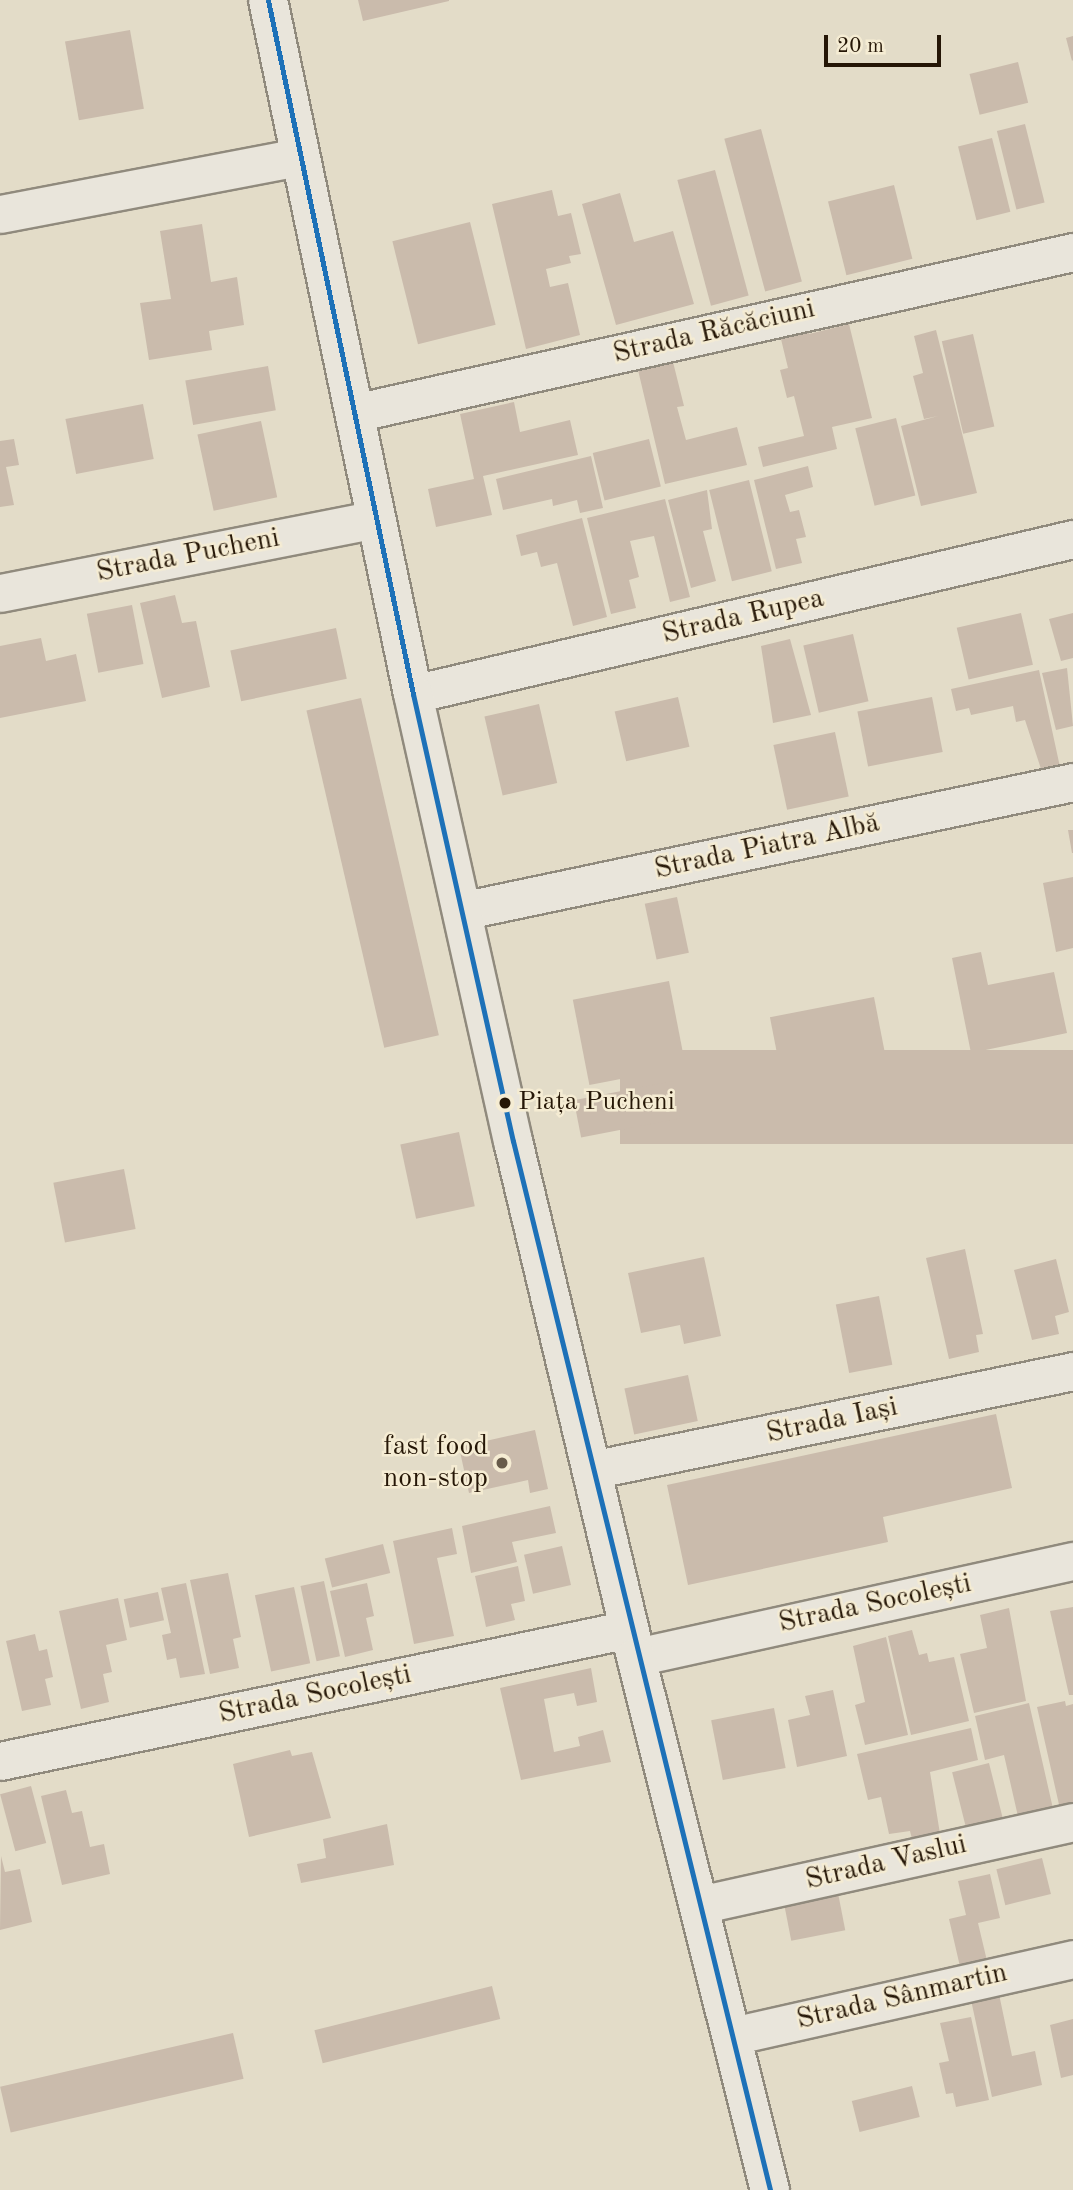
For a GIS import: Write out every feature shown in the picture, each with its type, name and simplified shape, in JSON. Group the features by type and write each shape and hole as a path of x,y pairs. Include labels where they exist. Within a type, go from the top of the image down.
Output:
{"street":[{"path":"268,0 461,911 633,1643 770,2190"},
{"path":"0,214 300,157"},
{"name":"Strada Răcăciuni","path":"354,413 1073,252"},
{"name":"Strada Pucheni","path":"0,593 376,519"},
{"name":"Strada Rupea","path":"413,694 1073,539"},
{"name":"Strada Piatra Albă","path":"461,911 1073,782"},
{"name":"Strada Iași","path":"592,1470 1073,1371"},
{"name":"Strada Socolești","path":"0,1761 1073,1561"},
{"name":"Strada Vaslui","path":"699,1905 1073,1822"},
{"name":"Strada Sânmartin","path":"732,2036 1073,1959"}],"building":[{"path":"358,0 449,0 449,1 363,21"},
{"path":"130,30 144,109 79,120 65,41"},
{"path":"1073,36 1073,60 1072,61 1066,38"},
{"path":"1018,62 1028,103 980,115 969,74"},
{"path":"1025,124 1045,203 1016,210 997,131"},
{"path":"761,129 802,282 765,291 724,139"},
{"path":"992,138 1010,212 976,220 958,146"},
{"path":"715,170 749,296 711,306 677,180"},
{"path":"894,185 912,259 846,275 828,201"},
{"path":"552,190 558,216 571,213 581,254 569,256 571,263 546,269 550,287 568,283 580,335 526,349 492,204"},
{"path":"620,193 634,242 673,231 694,304 616,325 582,204"},
{"path":"470,222 496,325 418,344 392,241"},
{"path":"202,224 211,282 237,277 244,325 209,331 212,350 149,360 140,303 171,299 160,231"},
{"path":"849,324 872,418 832,427 837,449 763,467 758,447 804,436 794,396 787,398 780,370 788,368 780,335 808,328 809,334"},
{"path":"936,330 977,493 921,506 901,426 938,416 924,419 913,376 923,373 914,336"},
{"path":"973,334 994,427 963,434 942,341"},
{"path":"673,362 684,406 677,407 686,440 737,427 747,465 665,484 638,370"},
{"path":"268,366 276,410 193,425 185,381"},
{"path":"514,402 520,432 570,420 578,455 483,476 492,515 436,527 428,489 474,479 460,414"},
{"path":"143,404 154,459 76,474 65,419"},
{"path":"896,418 915,496 875,506 855,428"},
{"path":"261,421 277,497 214,511 197,435"},
{"path":"14,439 19,465 6,467 14,505 0,507 0,441"},
{"path":"649,439 661,487 605,501 593,453"},
{"path":"591,456 603,508 580,513 577,500 553,506 552,499 503,510 496,479"},
{"path":"808,466 813,487 785,495 790,512 799,510 806,537 796,539 802,563 776,569 754,480"},
{"path":"749,480 772,571 732,581 709,490"},
{"path":"707,490 712,529 703,531 716,581 691,588 668,500"},
{"path":"665,499 690,597 670,602 654,536 630,541 639,577 629,580 636,608 611,614 587,518"},
{"path":"582,518 607,617 573,626 557,563 541,567 537,552 521,556 516,535"},
{"path":"175,595 182,623 196,621 210,687 162,698 140,603"},
{"path":"132,605 143,664 98,673 87,614"},
{"path":"1021,613 1033,665 969,679 957,628"},
{"path":"1073,613 1073,658 1061,661 1049,619"},
{"path":"336,628 347,679 241,701 230,650"},
{"path":"853,634 869,701 819,713 803,645"},
{"path":"41,638 46,661 76,654 86,701 0,718 0,646"},
{"path":"790,639 811,715 773,723 761,646"},
{"path":"1067,668 1073,726 1056,730 1042,673"},
{"path":"1039,670 1060,767 1042,772 1025,720 1016,722 1013,706 971,715 969,708 956,711 951,689"},
{"path":"678,697 689,747 626,761 615,712"},
{"path":"932,697 943,752 868,766 857,712"},
{"path":"361,698 439,1035 384,1048 306,711"},
{"path":"539,704 557,783 503,796 484,717"},
{"path":"835,732 849,797 787,810 773,745"},
{"path":"1068,830 1073,830 1073,853 1072,853"},
{"path":"1073,877 1073,948 1056,952 1043,883"},
{"path":"677,897 689,953 657,960 645,904"},
{"path":"981,952 988,985 1054,972 1067,1033 971,1053 952,958"},
{"path":"669,981 686,1066 589,1085 573,1000"},
{"path":"874,997 886,1059 782,1079 770,1017"},
{"path":"620,1050 1073,1050 1073,1144 620,1144"},
{"path":"673,1081 680,1118 581,1138 574,1100"},
{"path":"459,1132 475,1206 416,1219 400,1144"},
{"path":"124,1169 136,1229 65,1243 53,1183"},
{"path":"965,1249 983,1334 976,1335 979,1352 949,1359 926,1258"},
{"path":"704,1257 721,1336 684,1344 680,1325 641,1333 628,1273"},
{"path":"1056,1259 1069,1312 1055,1316 1059,1334 1032,1340 1014,1270"},
{"path":"879,1296 892,1365 849,1373 836,1304"},
{"path":"688,1375 698,1421 634,1434 624,1389"},
{"path":"996,1414 1012,1488 883,1517 888,1542 688,1585 667,1485"},
{"name":"fast food non-stop","path":"535,1430 548,1489 530,1493 528,1480 469,1493 459,1447"},
{"path":"550,1506 556,1533 512,1542 517,1562 471,1573 462,1526"},
{"path":"452,1528 457,1554 437,1558 454,1636 414,1644 393,1541"},
{"path":"383,1544 390,1573 332,1588 325,1559"},
{"path":"562,1546 571,1585 533,1594 524,1555"},
{"path":"518,1566 525,1601 511,1604 515,1620 486,1627 475,1576"},
{"path":"228,1573 241,1637 233,1639 239,1668 210,1674 190,1580"},
{"path":"324,1581 340,1656 317,1661 301,1586"},
{"path":"186,1583 205,1674 180,1678 176,1658 167,1660 162,1635 171,1633 161,1588"},
{"path":"367,1583 374,1616 366,1618 373,1650 345,1657 330,1591"},
{"path":"294,1587 310,1663 271,1672 255,1595"},
{"path":"158,1592 164,1620 130,1628 124,1599"},
{"path":"118,1598 127,1640 106,1645 112,1672 103,1674 109,1702 81,1709 59,1611"},
{"path":"1073,1607 1073,1695 1069,1695 1050,1611"},
{"path":"1009,1608 1026,1701 974,1713 960,1654 987,1648 980,1615"},
{"path":"912,1630 919,1655 927,1653 929,1662 954,1657 969,1721 911,1735 888,1636"},
{"path":"35,1634 39,1651 47,1649 53,1677 45,1679 51,1705 22,1711 6,1641"},
{"path":"886,1637 908,1735 865,1745 855,1705 865,1702 853,1646"},
{"path":"591,1668 597,1702 577,1706 574,1693 544,1699 554,1752 580,1746 578,1737 603,1730 611,1762 521,1780 500,1688"},
{"path":"833,1690 847,1756 797,1767 788,1720 810,1715 805,1696"},
{"path":"1065,1701 1066,1706 1073,1704 1073,1806 1060,1809 1037,1707"},
{"path":"1029,1703 1054,1813 1019,1821 1004,1755 985,1760 975,1716"},
{"path":"774,1708 786,1768 723,1780 711,1720"},
{"path":"971,1728 978,1760 930,1772 941,1840 914,1847 910,1831 889,1834 881,1797 868,1800 857,1754"},
{"path":"290,1750 292,1756 312,1752 331,1818 249,1837 233,1764"},
{"path":"989,1763 1004,1824 967,1833 952,1772"},
{"path":"31,1786 46,1843 15,1851 0,1794"},
{"path":"66,1790 72,1813 82,1811 90,1847 104,1844 110,1874 62,1885 41,1796"},
{"path":"387,1824 394,1865 301,1883 297,1864 326,1858 323,1839"},
{"path":"1,1856 5,1872 20,1869 32,1922 0,1930"},
{"path":"1042,1858 1051,1894 1005,1905 996,1869"},
{"path":"990,1874 1000,1918 978,1923 988,1965 961,1971 949,1919 966,1915 958,1881"},
{"path":"838,1893 845,1930 791,1941 784,1903"},
{"path":"492,1986 500,2019 323,2063 314,2030"},
{"path":"999,1994 1012,2056 1035,2051 1042,2085 992,2097 971,2000"},
{"path":"971,2017 989,2100 956,2107 953,2093 946,2094 939,2063 949,2061 940,2023"},
{"path":"1073,2019 1073,2075 1061,2078 1050,2025"},
{"path":"233,2033 244,2079 11,2133 0,2087"},
{"path":"912,2086 920,2117 860,2132 852,2101"}],"transit line":[{"path":"268,0 413,694 513,1141 770,2190"}],"place":[{"name":"Piața Pucheni","path":"505,1103"},
{"name":"fast food non-stop","path":"502,1463"}]}
